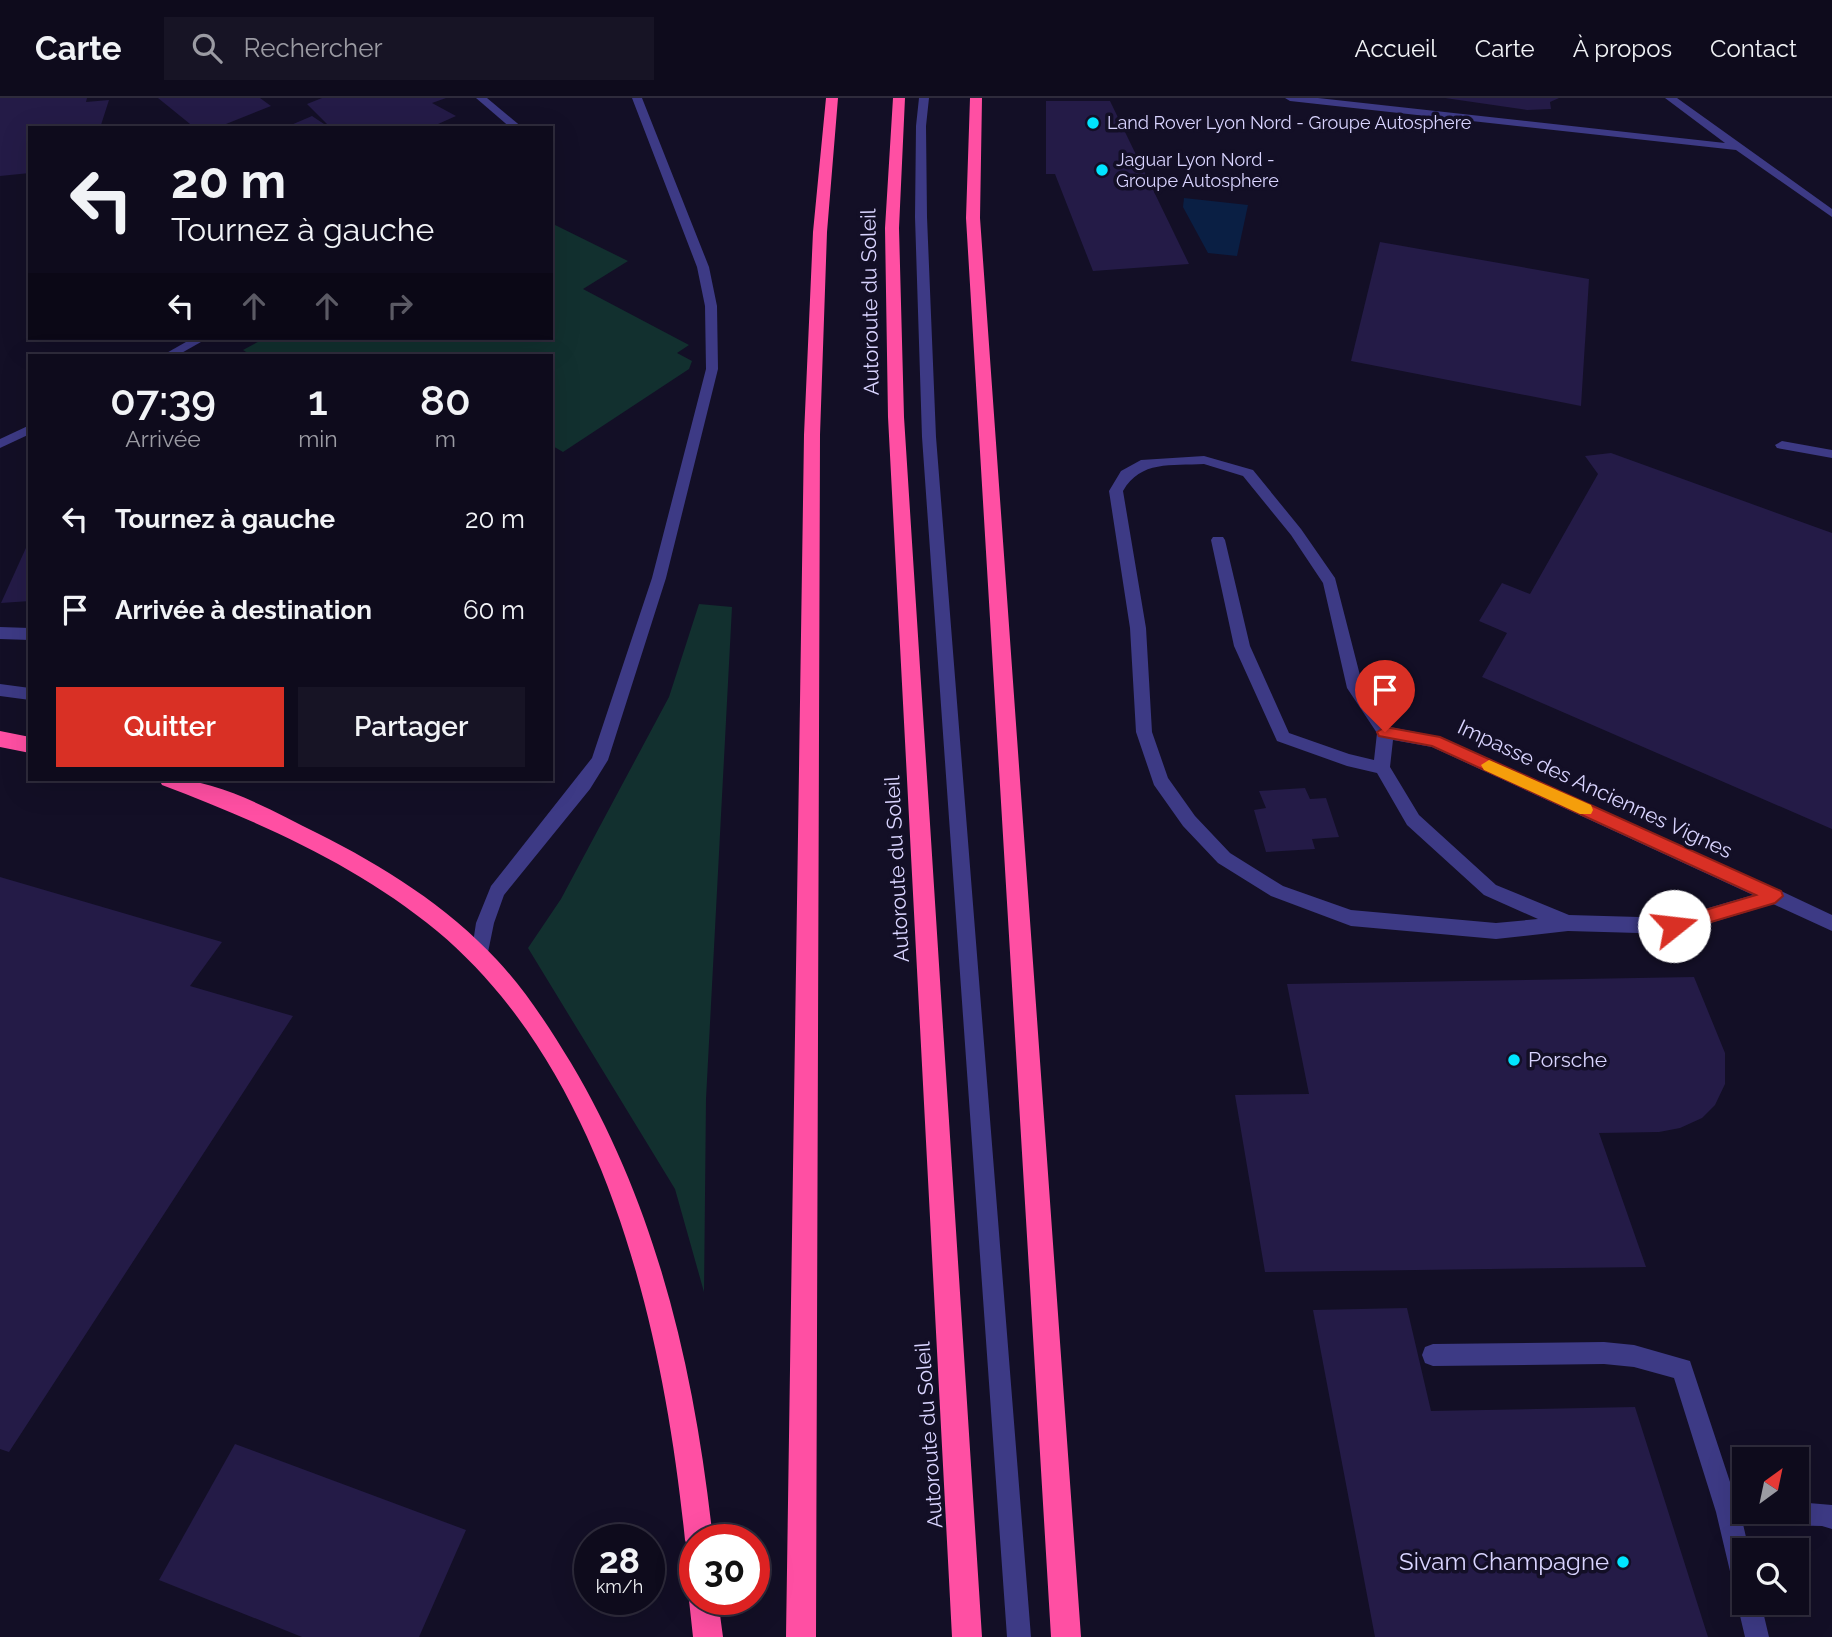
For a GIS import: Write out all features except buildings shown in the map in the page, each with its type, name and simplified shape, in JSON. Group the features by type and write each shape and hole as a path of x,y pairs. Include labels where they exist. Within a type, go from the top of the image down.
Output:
{"highway":[{"path":"801,1637 812,423 820,232 832,98"},
{"name":"Autoroute du Soleil","path":"899,98 892,228 896,417 967,1637"},
{"path":"976,98 973,218 1066,1637"},
{"path":"0,739 28,745"},
{"path":"174,781 309,835 425,909 480,956 529,1016 573,1085 628,1200 674,1362 694,1478 698,1524"},
{"path":"706,1615 708,1637"}],"street":[{"path":"481,98 516,126"},
{"path":"480,956 485,923 497,891 584,784 600,760 659,578 712,369 711,306 703,267 637,98"},
{"path":"924,98 921,126 921,217 929,438 1019,1637"},
{"path":"1290,98 1737,147"},
{"path":"1670,98 1832,215"},
{"path":"171,354 198,340"},
{"path":"0,444 28,430"},
{"path":"1782,445 1832,454"},
{"path":"1568,923 1490,890 1413,820 1382,768 1385,732 1355,688 1330,582 1296,532 1248,473 1205,460 1146,463 1126,474 1116,491 1138,628 1144,732 1160,780 1189,821 1224,858 1277,891 1351,918 1496,931 1568,923 1674,926 1775,896"},
{"path":"1218,540 1242,646 1283,737 1346,760 1382,768"},
{"path":"1,636 28,634"},
{"path":"0,690 28,694"},
{"name":"Impasse des Anciennes Vignes","path":"1385,732 1434,741 1832,923"},
{"path":"1433,1354 1604,1353 1634,1356 1682,1369 1734,1538"},
{"path":"1728,1512 1822,1514 1832,1517"},
{"path":"1751,1615 1756,1637"}],"green space":[{"path":"553,224 628,261 583,289 689,345 677,353 692,361 689,369 563,452 553,446 553,354 249,354 243,350 261,340 553,340"},
{"path":"699,604 732,607 706,1099 704,1292 675,1189 528,948 561,899 669,697"}],"water":[{"path":"1184,198 1248,205 1237,256 1208,253 1183,207"}],"slow traffic":[{"path":"1489,765 1585,810"}],"place":[{"name":"Land Rover Lyon Nord - Groupe Autosphere","path":"1093,123"},
{"name":"Jaguar Lyon Nord - Groupe Autosphere","path":"1102,170"},
{"name":"Porsche","path":"1514,1060"},
{"name":"Sivam Champagne","path":"1623,1562"}],"route":[{"path":"1385,732 1434,741 1775,896 1674,926"}]}
